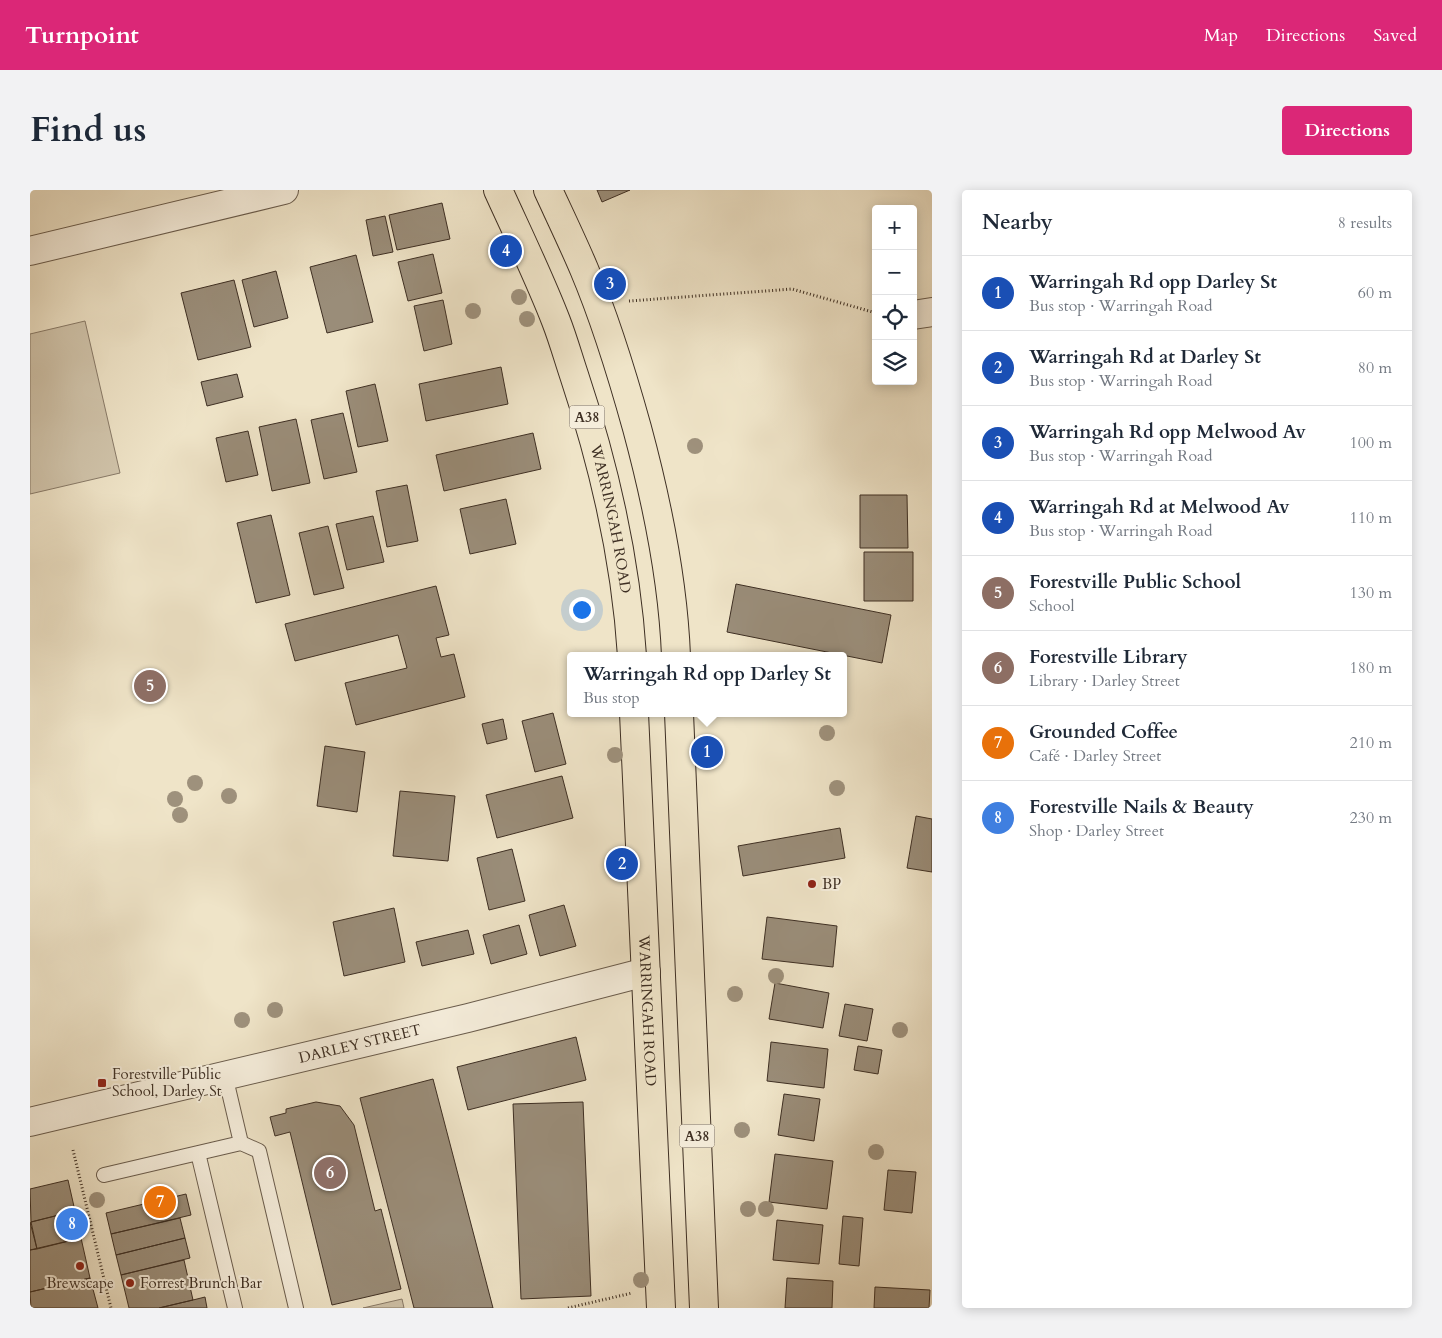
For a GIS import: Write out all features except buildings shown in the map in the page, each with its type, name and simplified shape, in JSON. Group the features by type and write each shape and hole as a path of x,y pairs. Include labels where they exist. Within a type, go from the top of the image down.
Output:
{"highway":[{"name":"WARRINGAH ROAD","path":"498,190 557,322 584,404 605,480 630,618 632,652"},
{"path":"548,190 584,270 609,336 629,399 660,527 670,587 676,652"},
{"name":"WARRINGAH ROAD","path":"634,717 661,1308"},
{"name":"A38","path":"679,717 704,1308"},
{"name":"DARLEY STREET","path":"646,972 689,963"}],"street":[{"path":"30,251 284,190"},
{"path":"917,315 932,312"},
{"name":"DARLEY STREET","path":"30,1122 468,1018 646,972"}],"lane":[{"path":"225,1075 241,1142"},
{"path":"104,1175 241,1142 259,1152 296,1308"},
{"path":"198,1153 235,1308"}],"path":[{"path":"629,301 792,289 872,312"},
{"path":"73,1150 111,1308"},
{"path":"568,1308 632,1293"}],"shaded area":[{"path":"85,321 120,473 30,494 30,334"},
{"path":"402,1299 404,1308 363,1308"}],"place":[{"name":"Warringah Rd at Melwood Av","path":"506,251"},
{"name":"Warringah Rd opp Melwood Av","path":"610,284"},
{"name":"Forestville Public School","path":"150,686"},
{"name":"Warringah Rd opp Darley St","path":"707,752"},
{"name":"Warringah Rd at Darley St","path":"622,864"},
{"name":"BP","path":"812,884"},
{"name":"Forestville Public School, Darley St","path":"102,1083"},
{"name":"Forestville Library","path":"330,1173"},
{"name":"Grounded Coffee","path":"160,1202"},
{"name":"Forestville Nails & Beauty","path":"72,1224"},
{"name":"Brewscape","path":"80,1266"},
{"name":"Forrest Brunch Bar","path":"130,1283"}]}
